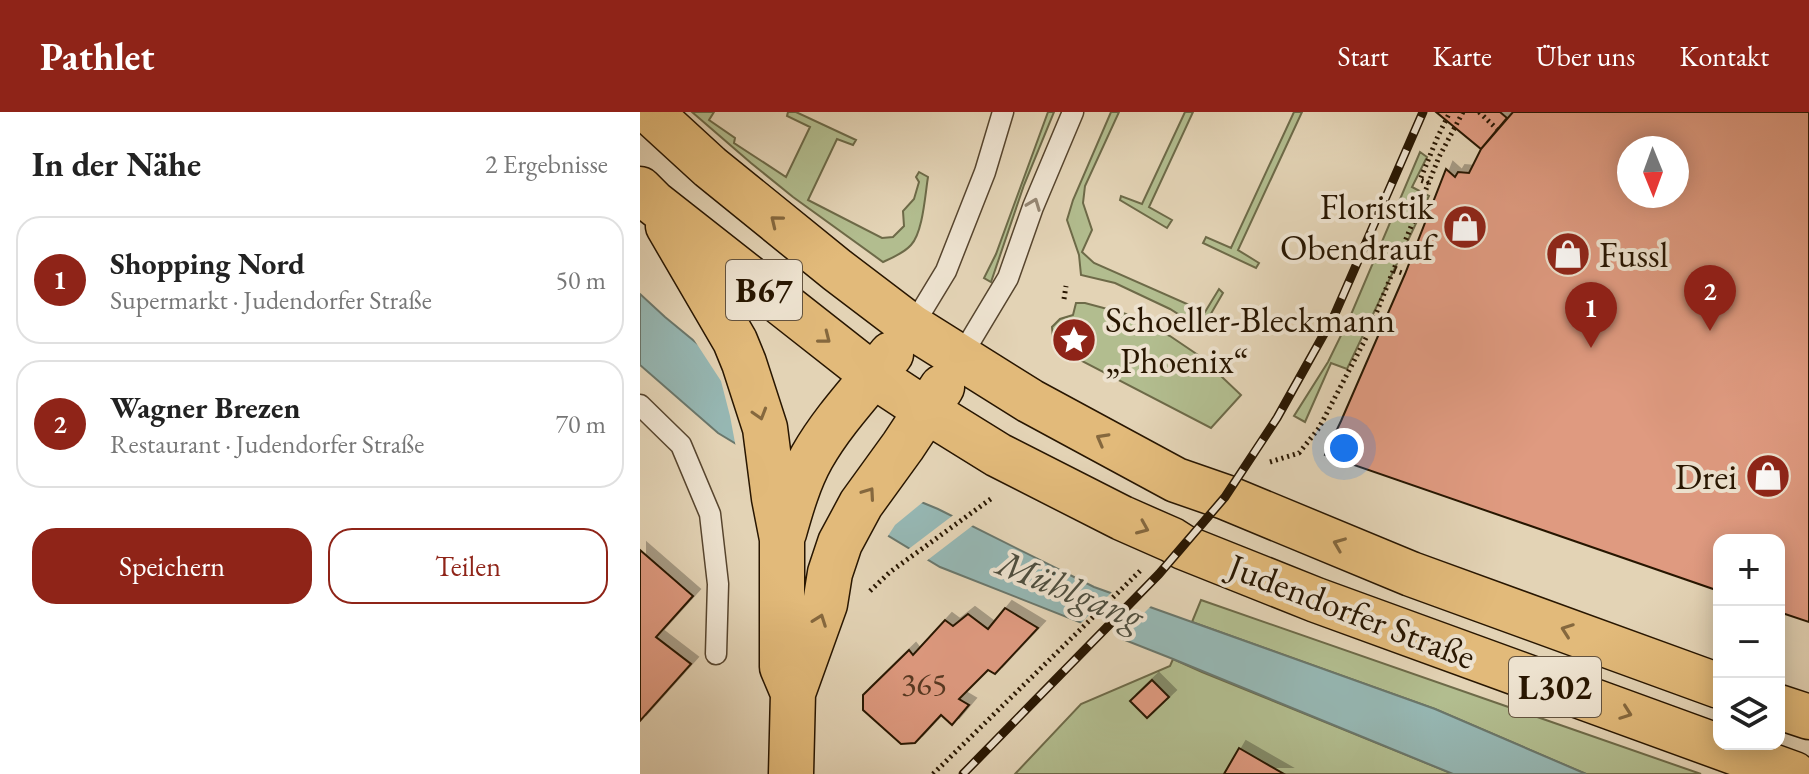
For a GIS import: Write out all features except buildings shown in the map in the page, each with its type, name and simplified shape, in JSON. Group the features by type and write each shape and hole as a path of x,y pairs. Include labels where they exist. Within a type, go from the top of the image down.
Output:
{"main road":[{"name":"B67","path":"650,112 710,167 837,270 912,327 960,358 861,504 840,543 830,573 825,604 793,693 791,774"},
{"name":"B67","path":"647,196 735,341 765,428 782,515 782,667 793,693"},
{"name":"B67","path":"647,196 874,376 915,428"},
{"name":"B67","path":"782,515 811,459 845,409 912,327"},
{"name":"Judendorfer Straße","path":"960,358 1030,401 1176,480 1225,497 1411,574 1713,684"},
{"name":"Judendorfer Straße","path":"915,428 998,455 1183,547 1316,600 1794,774"},
{"path":"1785,709 1809,717"}],"lane":[{"path":"960,358 1008,278 1033,207 1073,112"},
{"path":"912,327 946,271 985,172 999,114"},
{"path":"640,405 681,445 710,514 718,584 716,654"}],"path":[{"path":"1429,183 1420,180 1450,112"},
{"path":"1270,462 1299,453 1314,437 1367,336 1429,183 1463,112"},
{"path":"1479,112 1497,129"},
{"path":"1394,270 1405,274"},
{"path":"1064,299 1066,286"},
{"path":"864,596 890,572 993,498"},
{"path":"933,774 1144,568"}],"green space":[{"path":"692,112 714,112 709,120 735,138 734,143 786,177 810,127 787,116 788,112 796,112 856,140 853,145 837,139 808,200 882,238 893,237 904,226 903,211 914,199 919,182 916,177 919,172 928,177 923,213 915,239 905,250 883,262 793,197"},
{"path":"1048,112 1054,112 1024,185 991,282 984,278 996,254"},
{"path":"1111,112 1119,112 1085,186 1083,203 1092,230 1082,252 1094,263 1205,312 1219,289 1223,293 1202,329 1170,309 1115,283 1081,275 1079,255 1067,220"},
{"path":"1185,112 1193,112 1149,207 1172,220 1167,228 1120,200 1121,196 1142,204"},
{"path":"1294,112 1302,112 1238,250 1259,263 1256,268 1203,243 1206,237 1231,248"},
{"path":"1420,152 1427,157 1412,187 1429,196 1347,369 1331,363 1305,422 1294,416 1328,362 1350,317"},
{"path":"1076,303 1126,314 1170,336 1201,357 1241,395 1211,428 1078,359 1053,339 1052,327 1060,319 1073,315"},
{"path":"1201,600 1701,774 1586,774 1435,709 1192,622"},
{"path":"1173,659 1453,774 1015,774 1081,704 1170,666"}],"water":[{"name":"Mühlgang","path":"640,294 858,476 938,509 1094,587 1435,709 1586,774 1453,774 940,567 718,433 640,365"}],"pier":[{"path":"689,332 860,472 928,500 895,525 886,539 736,448 721,381"},
{"path":"956,513 976,523 925,562 906,551"},
{"path":"1114,590 1153,604 1116,641 1078,626"}],"railway":[{"path":"963,774 1159,574 1225,497 1277,418 1334,316 1423,112"}],"place":[{"name":"Floristik Obendrauf","path":"1465,227"},
{"name":"Fussl","path":"1568,254"},
{"name":"Wagner Brezen","path":"1710,331"},
{"name":"Schoeller-Bleckmann „Phoenix“","path":"1074,340"},
{"name":"Shopping Nord","path":"1591,348"},
{"name":"Drei","path":"1768,476"}]}
